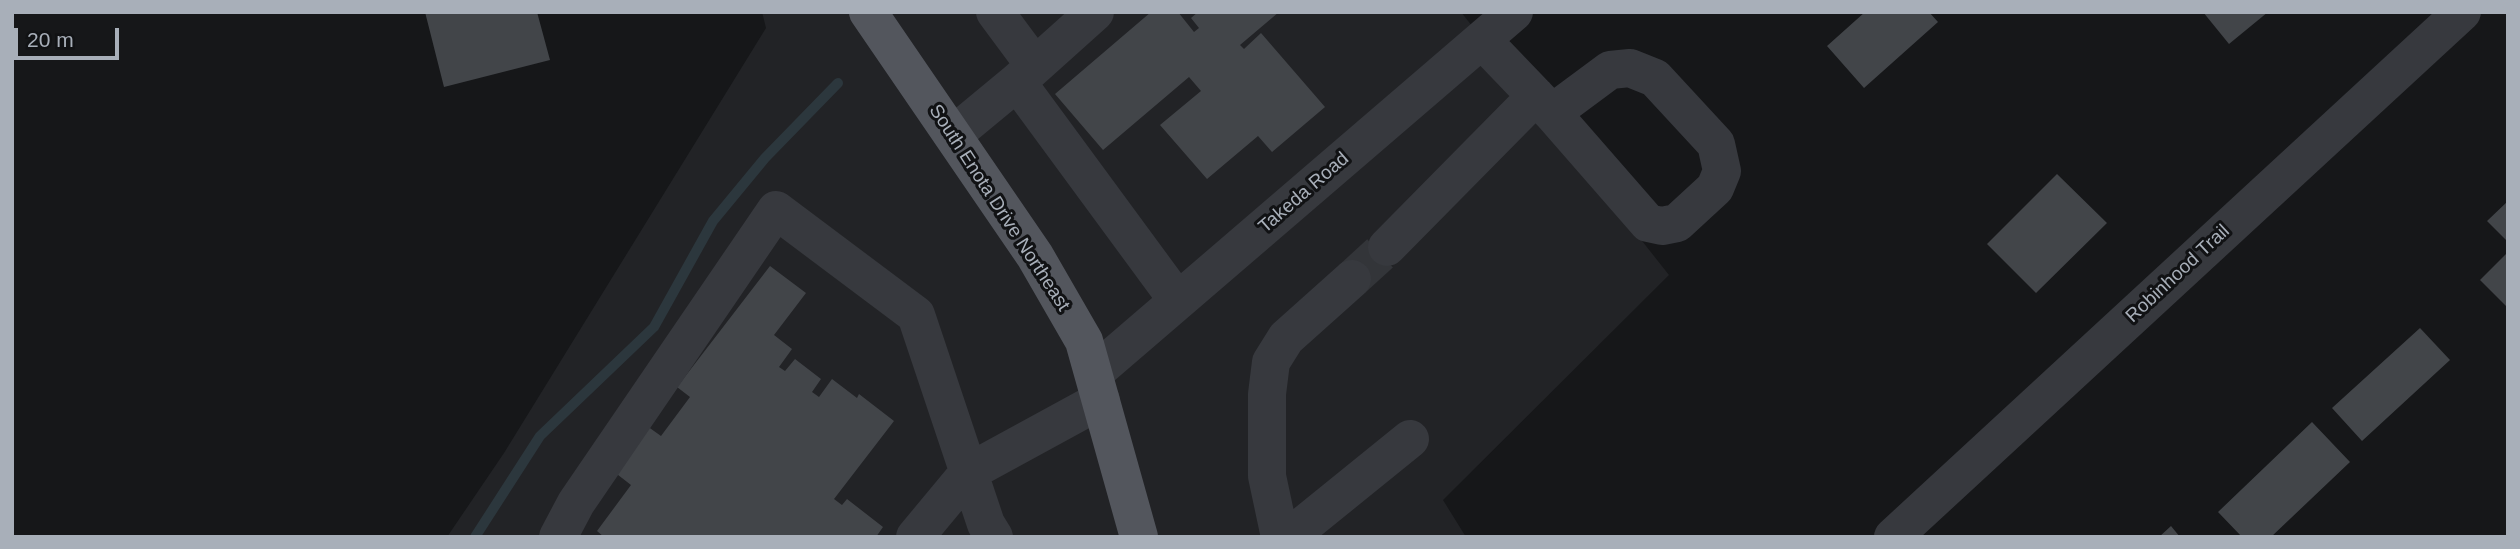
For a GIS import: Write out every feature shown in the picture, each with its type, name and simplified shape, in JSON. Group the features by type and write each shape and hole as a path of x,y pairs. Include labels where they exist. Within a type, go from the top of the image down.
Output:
{"main road":[{"name":"South Enota Drive Northeast","path":"868,12 1035,256 1084,341 1139,537"}],"street":[{"path":"995,12 1026,74 1178,301"},
{"path":"953,135 1095,12"},
{"name":"Takeda Road","path":"969,472 1098,387 1178,301 1514,12"},
{"name":"Robinhood Trail","path":"1893,537 2462,12"},
{"path":"1387,247 1544,104 1482,40"},
{"path":"558,537 576,503 776,210 916,315 986,524 993,537"},
{"path":"1280,537 1267,476 1267,394 1272,362 1286,338 1352,279"},
{"path":"1289,537 1410,439"},
{"path":"915,537 969,472"}],"shaded area":[{"path":"762,12 1461,12 1669,275 1443,500 1466,537 447,537 504,453 766,28"}],"building":[{"path":"425,12 537,12 550,60 444,87"},
{"path":"1151,12 1178,12 1194,32 1199,28 1191,18 1198,12 1279,12 1240,45 1244,49 1261,33 1325,107 1272,152 1258,136 1207,179 1160,125 1201,91 1189,77 1103,150 1055,94"},
{"path":"1865,12 1929,12 1938,22 1864,88 1827,46"},
{"path":"2203,12 2268,12 2229,44"},
{"path":"2057,174 2107,223 2036,293 1987,244"},
{"path":"2508,201 2508,242 2487,221"},
{"path":"2508,252 2508,308 2480,280"},
{"path":"770,266 806,293 774,335 792,349 779,367 785,371 795,359 821,379 812,392 819,397 832,379 857,398 859,394 894,421 834,499 842,505 847,499 883,527 876,537 604,537 597,531 631,485 613,471 647,426 661,436 690,397 677,387"},
{"path":"2420,328 2450,360 2362,441 2332,408"},
{"path":"2312,422 2350,462 2271,537 2242,537 2218,512"},
{"path":"2171,526 2180,537 2159,537"}],"waterway":[{"path":"475,537 540,436 654,327 713,221 765,158 838,83"}],"tunnel":[{"path":"1352,279 1387,247"}]}
